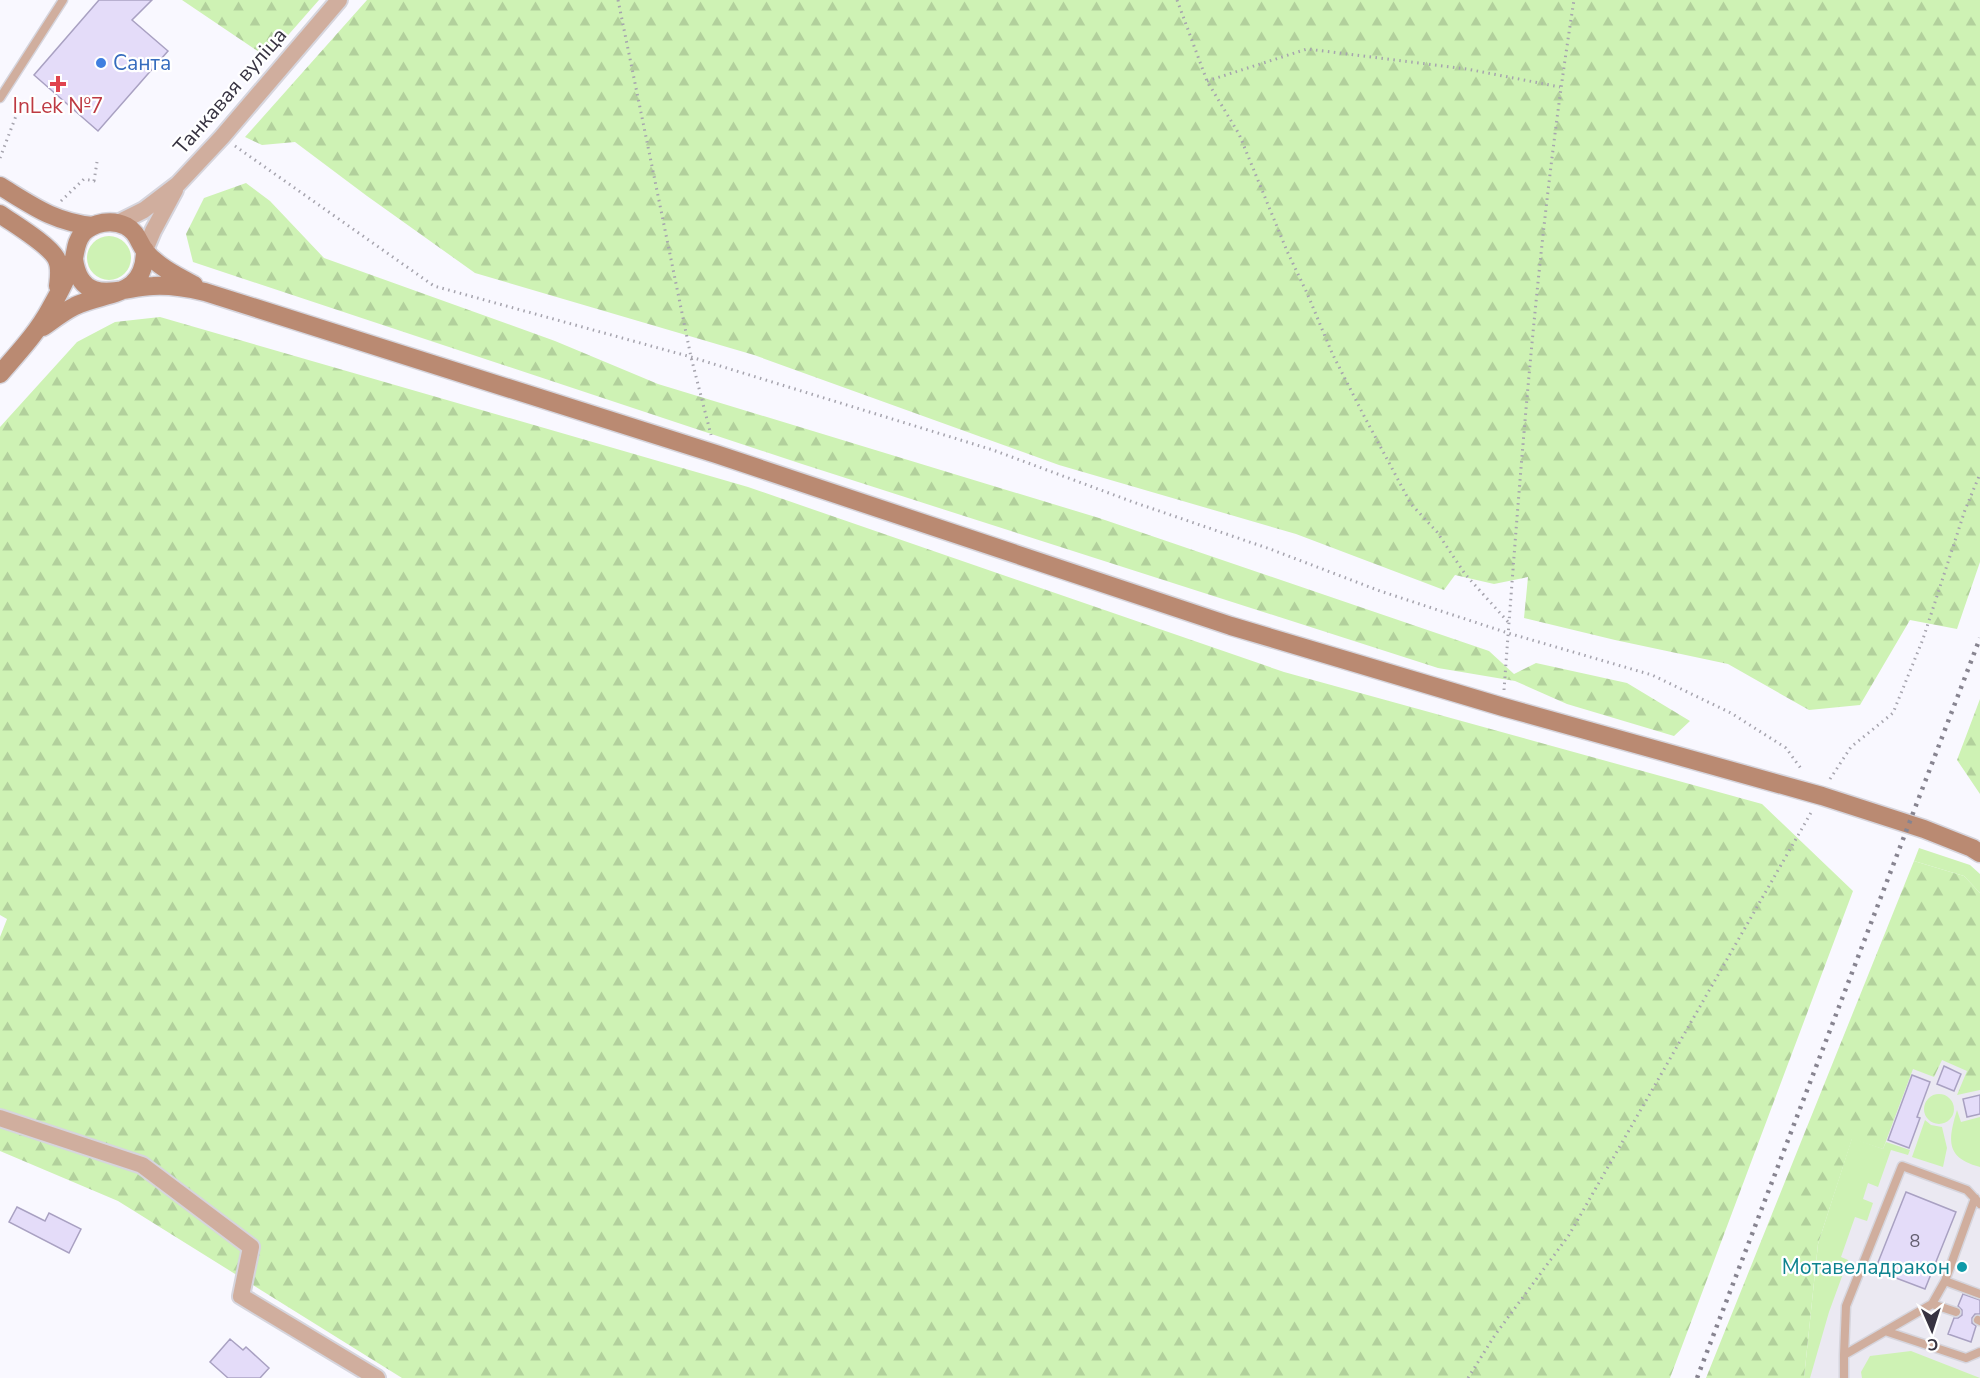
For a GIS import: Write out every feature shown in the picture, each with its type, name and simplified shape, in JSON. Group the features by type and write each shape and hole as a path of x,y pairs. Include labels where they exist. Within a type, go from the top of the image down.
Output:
{"main road":[{"path":"0,186 49,215 71,224 93,226"},
{"path":"0,208 56,242 74,259 78,275 93,289 106,293 153,286 178,286 205,292 716,454 1231,626 1503,707 1822,796 1924,829 1980,853"},
{"path":"0,214 48,249 56,258 59,268 56,296"},
{"path":"0,374 37,332 74,259 76,246 82,234 93,226 105,222 117,223 134,232 145,250 170,272 205,292"},
{"path":"37,332 75,306 120,291 137,280 143,270 145,250"}],"street":[{"name":"Танкавая вуліца","path":"117,223 144,210 178,184 222,137 339,0"},
{"name":"Танкавая вуліца","path":"145,250 178,184"},
{"path":"0,1118 142,1166 251,1247 241,1296 377,1378"}],"lane":[{"path":"0,98 63,0"},
{"path":"1844,1355 1932,1304 1945,1281 1977,1201 1967,1190 1902,1166 1846,1306 1844,1355 1844,1378"},
{"path":"1945,1281 1980,1294"},
{"path":"1932,1304 1956,1312"},
{"path":"1885,1331 1965,1358 1980,1352"}],"path":[{"path":"618,0 692,357 716,454"},
{"path":"1177,0 1207,81 1239,134 1328,344 1363,414 1411,504 1437,532 1465,574 1509,623"},
{"path":"1503,707 1531,342 1560,87 1574,0"},
{"path":"1207,81 1307,49 1467,69 1560,87"},
{"path":"0,158 19,108"},
{"path":"222,137 434,286 692,357 993,450 1133,502 1270,549 1380,591 1508,633 1652,675 1731,712 1786,748 1822,796"},
{"path":"57,205 84,179 94,181 97,162"},
{"path":"1468,1378 1495,1335 1569,1236 1822,796 1834,770 1851,747 1893,713 1923,639 1965,510 1980,474"}],"shaded area":[{"path":"1980,1054 1980,1378 1804,1378 1852,1138 1871,1086 1926,1058"}],"green space":[{"path":"182,0 319,0 268,58"},
{"path":"367,0 1980,0 1980,562 1957,629 1910,620 1860,705 1809,710 1728,664 1524,618 1528,577 1494,584 1455,575 1444,590 1296,534 1059,465 754,355 475,273 295,142 262,145 245,137"},
{"path":"246,183 270,201 324,258 555,341 658,384 1099,518 1489,651 1514,674 1536,663 1627,683 1690,721 1674,736 1567,704 1515,681 1438,668 802,464 193,262 186,234 204,198"},
{"path":"109,236 124,243 131,258 124,273 109,280 94,273 87,258 94,243"},
{"path":"160,317 748,487 1284,672 1762,804 1853,891 1670,1378 402,1378 118,1201 0,1151 0,937 7,919 0,915 0,427 77,342 115,322"},
{"path":"1980,699 1980,794 1957,760"},
{"path":"1919,848 1970,865 1980,874 1980,893 1964,876 1914,861"},
{"path":"1914,861 1964,876 1980,893 1980,1090 1957,1095 1967,1071 1942,1060 1934,1077 1913,1069 1883,1149 1852,1139 1818,1244 1804,1378 1706,1378"},
{"path":"1939,1094 1945,1095 1953,1103 1953,1115 1945,1123 1939,1124 1933,1123 1925,1115 1924,1109 1925,1103 1933,1095"},
{"path":"1957,1110 1961,1122 1980,1117 1980,1167 1960,1159 1952,1146 1952,1130"},
{"path":"1925,1120 1931,1125 1942,1127 1947,1148 1943,1167 1912,1157"},
{"path":"1852,1138 1883,1149 1886,1142 1910,1150 1908,1155 1891,1150 1878,1187 1868,1183 1863,1199 1873,1203 1867,1221 1855,1217 1841,1257 1848,1260 1829,1312 1810,1378 1804,1378 1818,1244"},
{"path":"1911,1351 1980,1378 1862,1378 1861,1372 1870,1356"}],"building":[{"name":"Санта","path":"99,0 152,0 132,20 168,51 98,131 34,75"},
{"path":"1944,1066 1961,1074 1954,1091 1937,1084"},
{"path":"1912,1075 1930,1082 1909,1148 1888,1140"},
{"path":"1980,1095 1980,1114 1967,1117 1963,1099"},
{"path":"1906,1192 1956,1212 1925,1289 1875,1270"},
{"path":"17,1207 45,1221 49,1213 81,1229 69,1253 9,1222"},
{"path":"1963,1294 1980,1300 1980,1314 1975,1314 1972,1318 1972,1323 1976,1326 1971,1342 1948,1334 1954,1318 1962,1315 1962,1310 1958,1306"},
{"path":"230,1339 243,1350 246,1347 269,1368 260,1378 228,1378 210,1362"}],"railway":[{"path":"1697,1378 1980,638"}],"place":[{"name":"Санта","path":"101,63"},
{"name":"InLek №7","path":"58,84"},
{"name":"Мотавеладракон","path":"1962,1267"}]}
